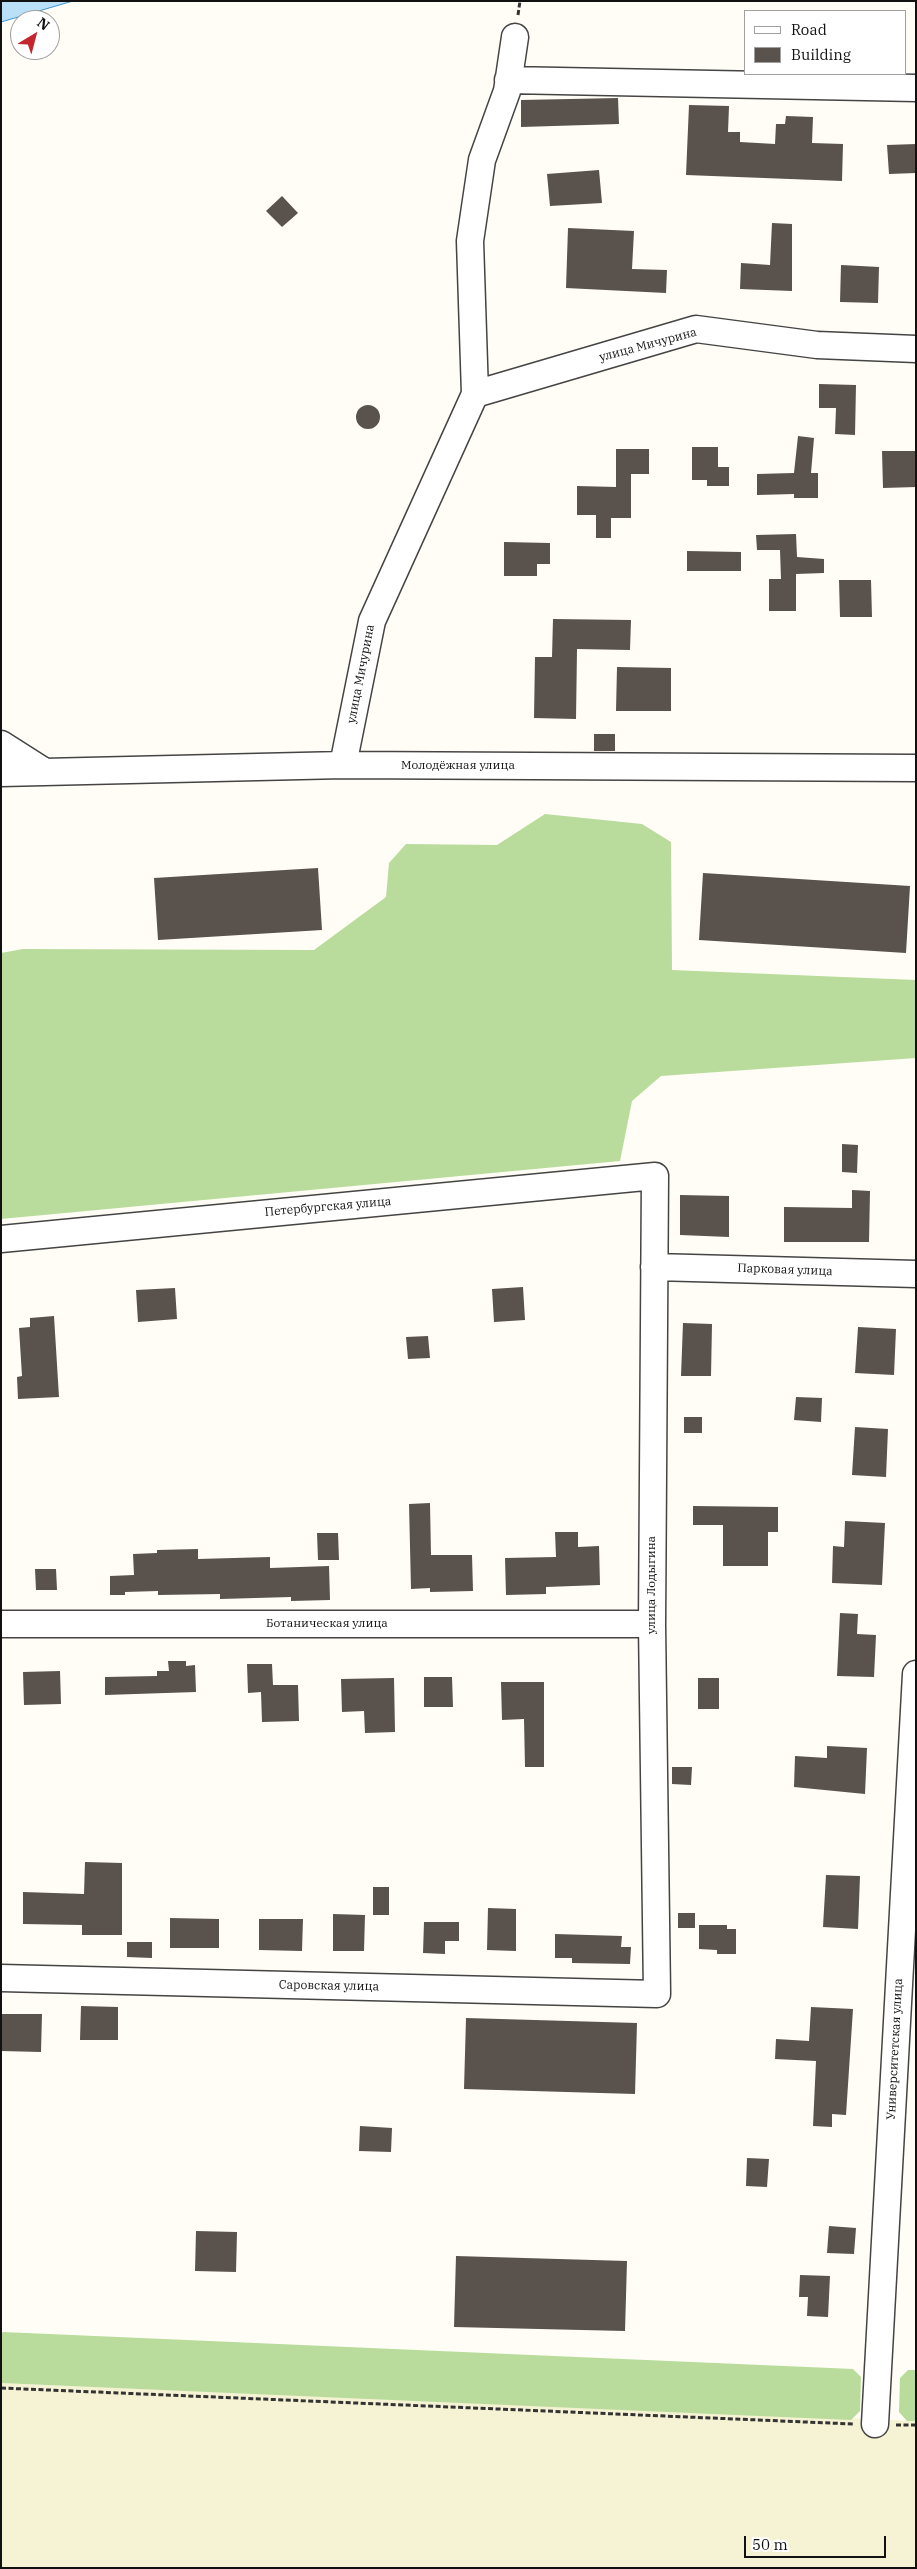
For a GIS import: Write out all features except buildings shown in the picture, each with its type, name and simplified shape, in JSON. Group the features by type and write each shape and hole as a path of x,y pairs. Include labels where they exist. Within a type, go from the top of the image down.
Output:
{"street":[{"name":"улица Мичурина","path":"343,765 372,621 475,394 470,241 482,160 506,91 514,37"},
{"path":"508,80 916,88"},
{"name":"улица Мичурина","path":"475,394 696,329 817,345 916,349"},
{"path":"1,744 45,772"},
{"name":"Молодёжная улица","path":"1,773 343,765 916,768"},
{"name":"Петербургская улица","path":"1,1239 655,1176"},
{"name":"улица Лодыгина","path":"655,1176 652,1624 657,1994"},
{"name":"Парковая улица","path":"654,1267 916,1274"},
{"name":"Ботаническая улица","path":"1,1624 652,1624"},
{"name":"Университетская улица","path":"875,2424 916,1674"},
{"name":"Саровская улица","path":"1,1978 657,1994"}],"path":[{"path":"1,2388 916,2425"}],"shaded area":[{"path":"1,2383 916,2421 916,2568 1,2568"}],"green space":[{"path":"545,814 642,824 671,842 672,970 916,980 916,1058 661,1076 632,1101 620,1161 1,1219 1,953 23,949 314,950 386,897 389,863 406,844 497,845"},
{"path":"3,2332 853,2369 861,2377 860,2411 851,2420 1,2383 1,2334"},
{"path":"908,2370 916,2370 916,2421 907,2421 899,2412 900,2378"}],"water":[{"path":"1,1 73,1 42,10 10,10 10,19 1,22"}]}
